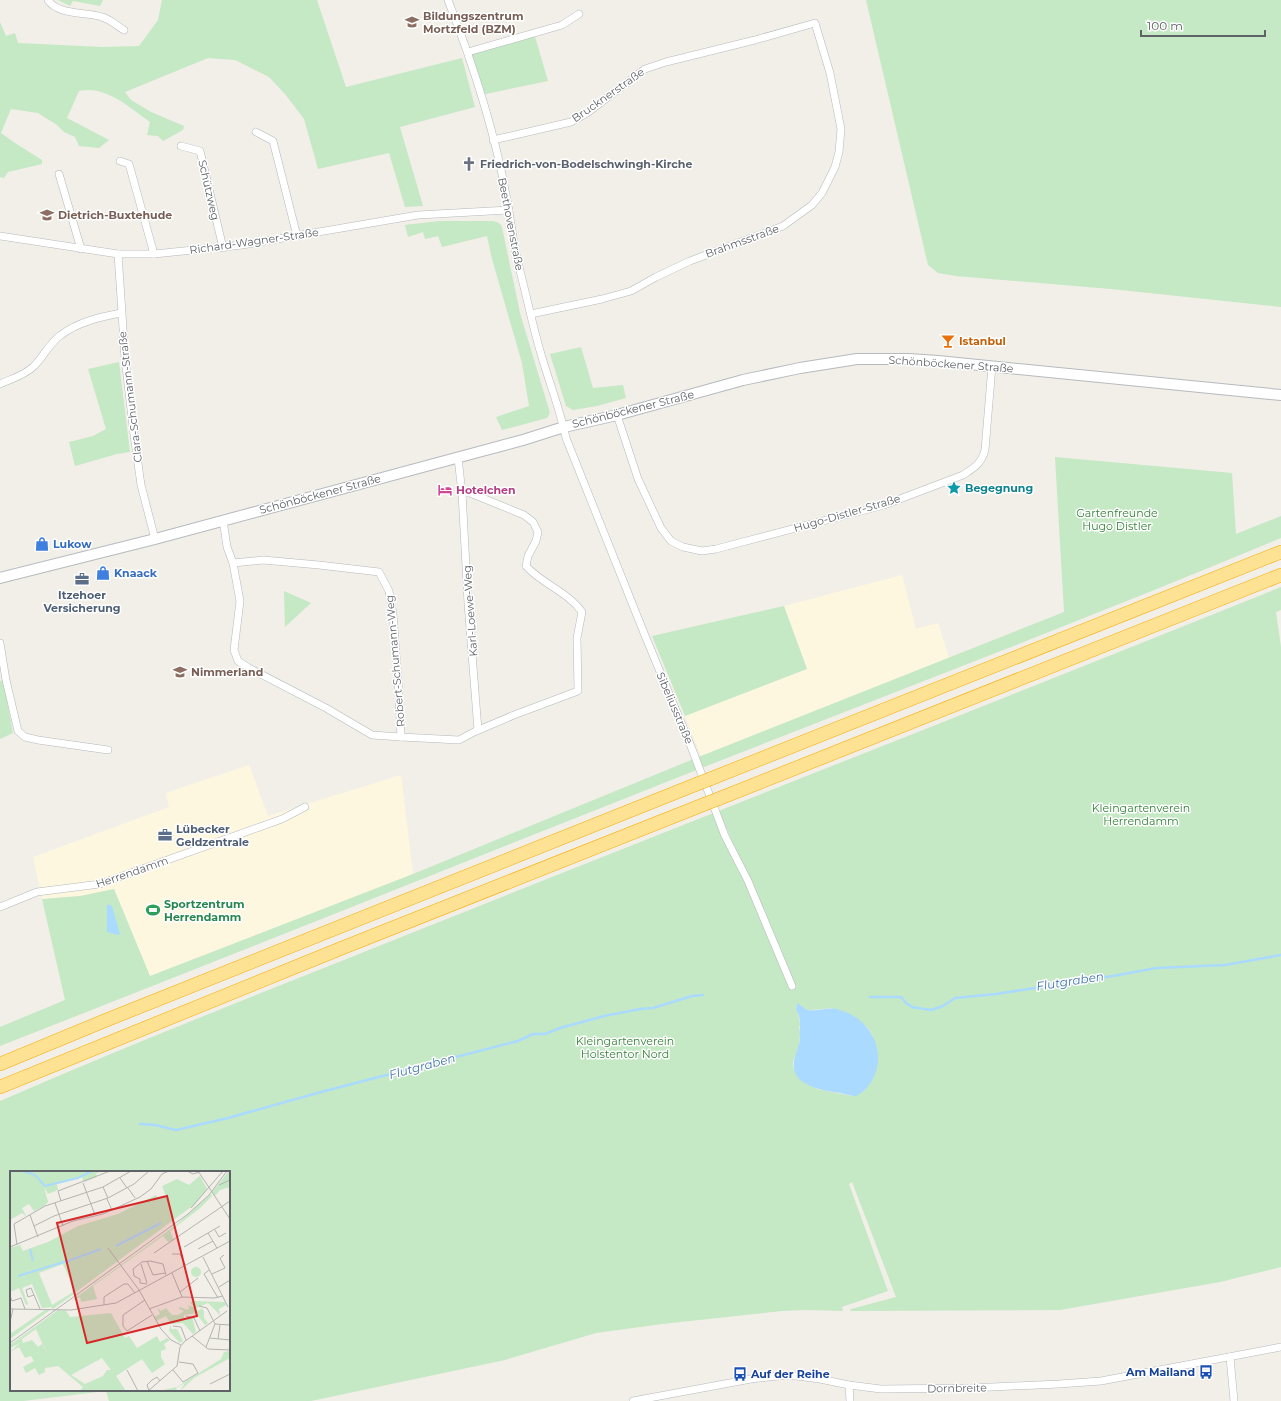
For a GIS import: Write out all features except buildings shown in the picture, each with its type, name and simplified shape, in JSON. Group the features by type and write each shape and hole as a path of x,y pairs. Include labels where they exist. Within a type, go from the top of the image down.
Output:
{"highway":[{"path":"0,1064 104,1021 1281,552"},
{"path":"0,1087 342,948 1281,575"}],"main road":[{"name":"Schönböckener Straße","path":"0,578 155,539 458,458 564,427 752,378 800,368 854,360 909,359 1281,395"}],"street":[{"path":"48,0 62,10 103,17 124,30"},
{"name":"Beethovenstraße","path":"448,0 468,52 493,140 509,210 516,251 531,314 541,353 564,427"},
{"path":"468,52 562,25 580,14"},
{"name":"Brucknerstraße","path":"493,140 571,122 587,113 645,69 666,62 755,40 815,23"},
{"name":"Brahmsstraße","path":"531,314 608,298 630,291 690,261 783,226 812,205 822,193 835,167 839,152 842,129 831,79 815,23"},
{"path":"256,132 273,141 297,236"},
{"name":"Schützweg","path":"180,146 200,151 223,248"},
{"path":"120,161 129,164 154,254"},
{"path":"59,174 81,249"},
{"name":"Richard-Wagner-Straße","path":"0,236 118,254 154,254 223,248 418,215 509,210"},
{"name":"Clara-Schumann-Straße","path":"118,254 125,364 141,485 155,539"},
{"path":"0,384 23,374 34,366 48,346 60,335 76,325 99,317 121,313"},
{"name":"Hugo-Distler-Straße","path":"617,414 638,479 661,528 671,541 683,547 702,551 716,549 884,505 975,468 982,460 985,450 992,366"},
{"name":"Sibeliusstraße","path":"564,427 566,438 644,634 692,749 725,836 748,881 792,986"},
{"name":"Karl-Loewe-Weg","path":"458,458 462,493 468,603 478,730"},
{"path":"401,737 459,740 478,730 546,702 578,691 577,638 582,612 576,604 534,575 526,566 528,556 536,541 538,532 533,522 518,512 470,493 462,493"},
{"name":"Robert-Schumann-Weg","path":"223,520 227,548 233,563 240,601 234,650 238,661 326,708 372,735 401,737 393,614 389,591 378,572 262,560 233,563"},
{"path":"0,643 6,680 18,731 25,737 38,740 108,750"},
{"name":"Herrendamm","path":"0,907 37,892 100,884 282,819 305,807"},
{"name":"Dornbreite","path":"637,1401 751,1379 788,1375 881,1389 971,1388 1101,1381 1281,1347"},
{"path":"1230,1357 1234,1401"},
{"path":"849,1385 850,1401"}],"shaded area":[{"path":"902,575 916,629 938,623 949,658 701,756 685,716 807,669 784,606"},
{"path":"249,765 268,816 401,775 413,874 150,976 114,889 80,896 42,899 33,857 169,807 166,793"}],"green space":[{"path":"58,0 103,0 100,6 73,1 70,6"},
{"path":"162,0 317,0 346,87 462,58 475,107 400,127 423,206 405,207 389,153 318,169 304,119 285,94 269,77 235,60 208,58 125,92 131,100 151,112 184,126 183,130 163,141 158,136 147,135 150,122 126,104 108,94 99,91 79,91 67,118 109,140 99,148 79,146 75,137 64,132 57,125 38,113 11,109 1,133 42,160 42,164 8,172 4,178 0,177 0,22 6,36 15,33 18,43 103,47 139,46 158,20"},
{"path":"866,0 1281,0 1281,307 1111,289 956,276 938,273 928,265"},
{"path":"534,33 548,81 481,95 468,52"},
{"path":"439,221 493,221 499,223 502,227 520,313 550,413 547,418 502,430 496,417 529,406 522,363 492,259 487,236 442,247 438,236 425,239 423,232 408,237 405,225"},
{"path":"581,347 593,388 623,385 626,398 597,406 573,410 566,406 550,354"},
{"path":"119,362 130,452 117,454 75,466 69,442 93,436 106,429 88,369"},
{"name":"Gartenfreunde Hugo Distler","path":"1055,457 1232,473 1236,534 1281,516 1281,538 1059,628 0,1046 0,1027 65,1000 42,899 80,896 114,889 150,976 413,874 701,756 1064,612"},
{"path":"1281,587 1281,610 1276,612 1281,647 1281,1267 1220,1282 1060,1310 850,1311 851,1309 896,1297 852,1182 849,1184 888,1291 842,1307 843,1311 782,1311 596,1333 505,1360 311,1401 109,1401 106,1391 23,1401 0,1401 0,1101 105,1056","holes":["724,829 727,829 748,881","797,1004 807,1010 832,1008 865,1025 870,1031 873,1036 876,1070 865,1090 851,1096 817,1089 805,1082 793,1068 793,1062 799,1046 800,1034 800,1024 796,1010"]},
{"path":"284,591 311,603 285,627"},
{"path":"784,606 807,669 685,716 652,636"},
{"path":"3,680 13,733 0,739 0,681"}],"water":[{"path":"108,904 112,906 120,934 118,935 107,932"},
{"path":"797,1003 807,1010 837,1009 843,1011 854,1016 864,1024 871,1033 876,1044 878,1055 877,1067 873,1078 864,1091 854,1096 820,1089 806,1084 796,1075 794,1062 800,1039 800,1018 796,1010"}],"waterway":[{"name":"Flutgraben","path":"870,997 901,997 912,1007 931,1010 943,1006 955,998 996,994 1156,968 1225,965 1281,955"},
{"name":"Flutgraben","path":"140,1124 155,1125 176,1130 228,1118 321,1092 518,1041 533,1034 545,1034 560,1028 604,1016 653,1008 692,996 703,995"}],"place":[{"name":"Bildungszentrum Mortzfeld (BZM)","path":"412,22"},
{"name":"Friedrich-von-Bodelschwingh-Kirche","path":"469,164"},
{"name":"Dietrich-Buxtehude","path":"47,215"},
{"name":"Istanbul","path":"948,341"},
{"name":"Begegnung","path":"954,488"},
{"name":"Hotelchen","path":"445,490"},
{"name":"Lukow","path":"42,544"},
{"name":"Knaack","path":"103,573"},
{"name":"Itzehoer Versicherung","path":"82,579"},
{"name":"Nimmerland","path":"180,672"},
{"name":"Lübecker Geldzentrale","path":"165,835"},
{"name":"Sportzentrum Herrendamm","path":"153,910"},
{"name":"Am Mailand","path":"1206,1372"},
{"name":"Auf der Reihe","path":"740,1374"}],"park label":[{"name":"Kleingartenverein Herrendamm","path":"1141,814"},
{"name":"Kleingartenverein Holstentor Nord","path":"625,1047"}]}
